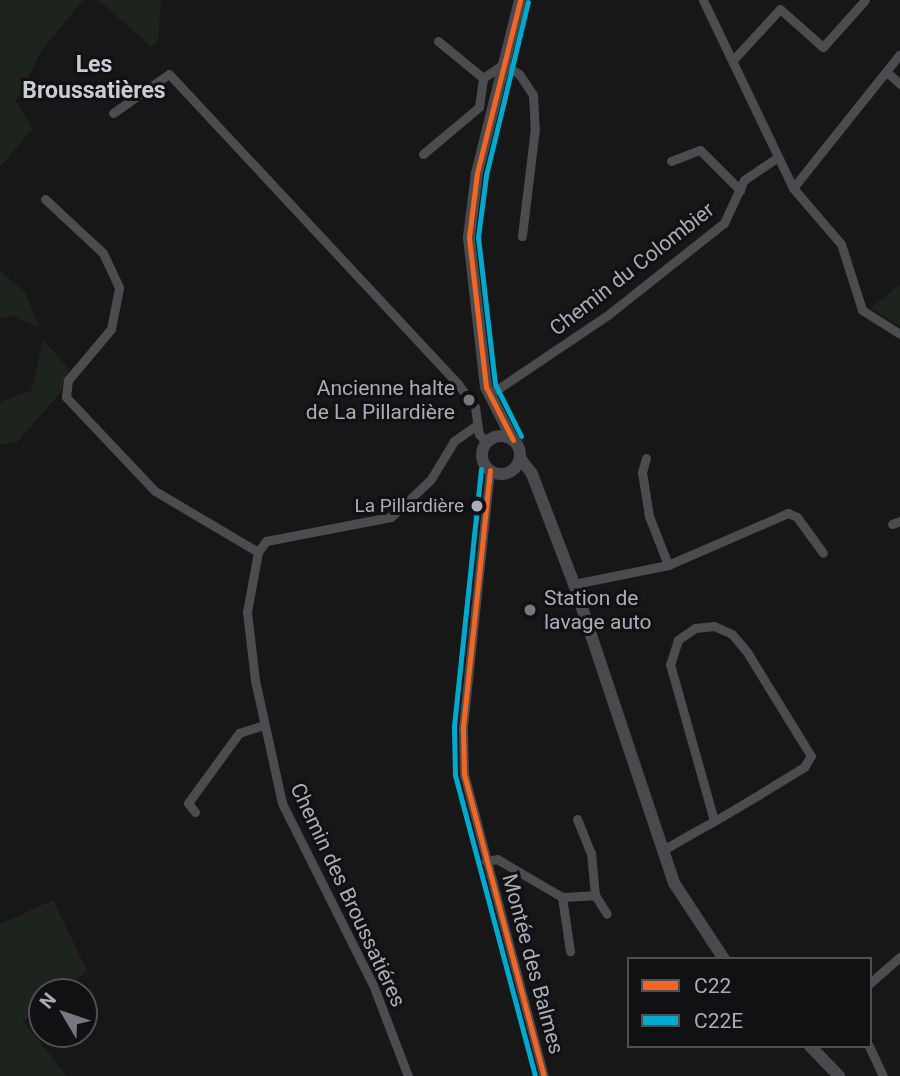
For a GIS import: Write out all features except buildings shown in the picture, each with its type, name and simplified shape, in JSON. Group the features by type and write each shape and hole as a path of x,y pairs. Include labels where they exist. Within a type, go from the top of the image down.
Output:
{"main road":[{"path":"520,0 477,173 469,237 490,400 489,441 483,460 490,470 510,472 536,491"},
{"path":"490,400 513,440 574,584 674,883 723,957"},
{"path":"489,441 513,440"},
{"path":"510,472 520,458"},
{"path":"812,1048 839,1076"}],"street":[{"path":"703,0 793,188 841,244 862,310 900,334"},
{"path":"733,60 780,9 823,47 865,0"},
{"path":"438,41 483,78"},
{"path":"793,188 900,54"},
{"path":"423,154 479,107 483,78 504,64 519,74 533,96 532,173 522,236"},
{"path":"887,72 900,84"},
{"path":"113,113 169,75 475,407 477,425 489,441"},
{"path":"671,161 700,150 740,190"},
{"name":"Chemin du Colombier","path":"490,400 610,314 724,223 744,180 778,157"},
{"path":"45,199 103,253 118,288 111,329 68,380 66,397 155,491 258,552 266,541 391,517 431,479 454,441 477,425"},
{"path":"646,458 642,472 649,516 668,565"},
{"name":"Montée des Balmes","path":"490,470 463,750 486,861 544,1076"},
{"path":"574,584 668,565 788,513 797,517 823,553"},
{"name":"Chemin des Broussatiéres","path":"258,552 247,612 263,725 282,803 373,985 408,1076"},
{"path":"663,850 714,821 804,767 811,756 747,652 732,634 714,626 695,628 677,640 670,664 714,821"},
{"path":"195,812 188,803 239,733 263,725"},
{"path":"577,820 591,853 595,895 607,914"},
{"name":"Montée des Balmes","path":"486,861 497,859 562,897 570,951"},
{"path":"562,897 595,895"},
{"path":"872,981 900,957"},
{"path":"870,1048 883,1076"}],"shaded area":[{"path":"0,0 83,0 41,51 16,101 32,129 0,167"},
{"path":"98,0 161,0 158,41 152,47"},
{"path":"0,271 25,292 39,327 11,316 0,318"},
{"path":"900,284 900,326 871,308"},
{"path":"43,340 69,369 61,392 17,442 0,445 0,402 31,391"},
{"path":"53,900 87,971 78,978 28,978 28,1017 23,1021 28,1027 28,1048 45,1048 67,1076 0,1076 0,924"}],"transit line":[{"name":"C22","path":"513,440 486,387 469,237 477,173 520,0"},
{"name":"C22E","path":"521,436 495,384 478,237 486,175 528,2"},
{"name":"C22E","path":"481,469 454,728 455,775 535,1076"},
{"name":"C22","path":"490,470 463,729 464,774 544,1076"}],"place":[{"name":"Ancienne halte de La Pillardière","path":"469,400"},
{"name":"La Pillardière","path":"477,506"},
{"name":"Station de lavage auto","path":"530,610"}],"district":[{"name":"Les Broussatières","path":"94,78"}]}
